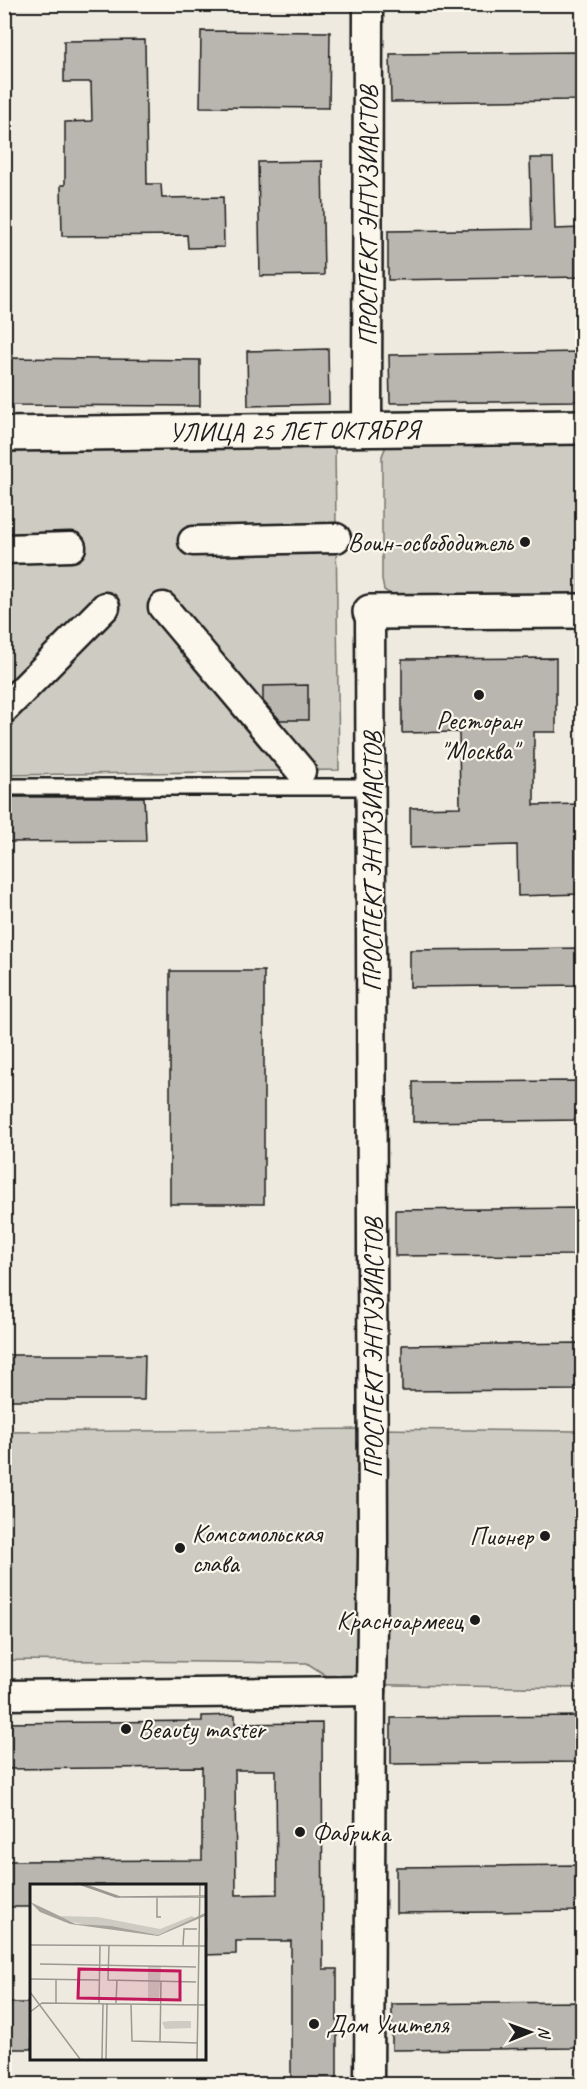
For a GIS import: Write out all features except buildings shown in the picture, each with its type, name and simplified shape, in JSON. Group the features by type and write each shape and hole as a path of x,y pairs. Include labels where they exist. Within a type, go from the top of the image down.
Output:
{"street":[{"name":"ПРОСПЕКТ ЭНТУЗИАСТОВ","path":"367,428 368,4"},
{"name":"УЛИЦА 25 ЛЕТ ОКТЯБРЯ","path":"4,434 582,426"},
{"path":"193,541 336,538"},
{"path":"4,549 71,547"},
{"path":"4,709 105,607"},
{"path":"163,607 301,771"},
{"path":"370,612 582,611"},
{"name":"ПРОСПЕКТ ЭНТУЗИАСТОВ","path":"369,2085 373,1555 370,612"},
{"path":"4,1695 371,1691"}],"lane":[{"path":"4,787 372,787"}],"shaded area":[{"path":"582,439 582,594 394,596 384,590 382,580 382,456 386,446 394,440"},
{"path":"335,445 339,770 5,775 4,449"},
{"path":"371,1429 582,1431 582,1688 339,1684 307,1663 5,1660 5,1432"}],"place":[{"name":"Воин-освободитель","path":"525,542"},
{"name":"Ресторан \"Москва\"","path":"479,695"},
{"name":"Пионер","path":"545,1536"},
{"name":"Комсомольская слава","path":"180,1548"},
{"name":"Красноармеец","path":"475,1620"},
{"name":"Beauty master","path":"126,1729"},
{"name":"Фабрика","path":"300,1832"},
{"name":"Дом Учителя","path":"314,2024"}]}
